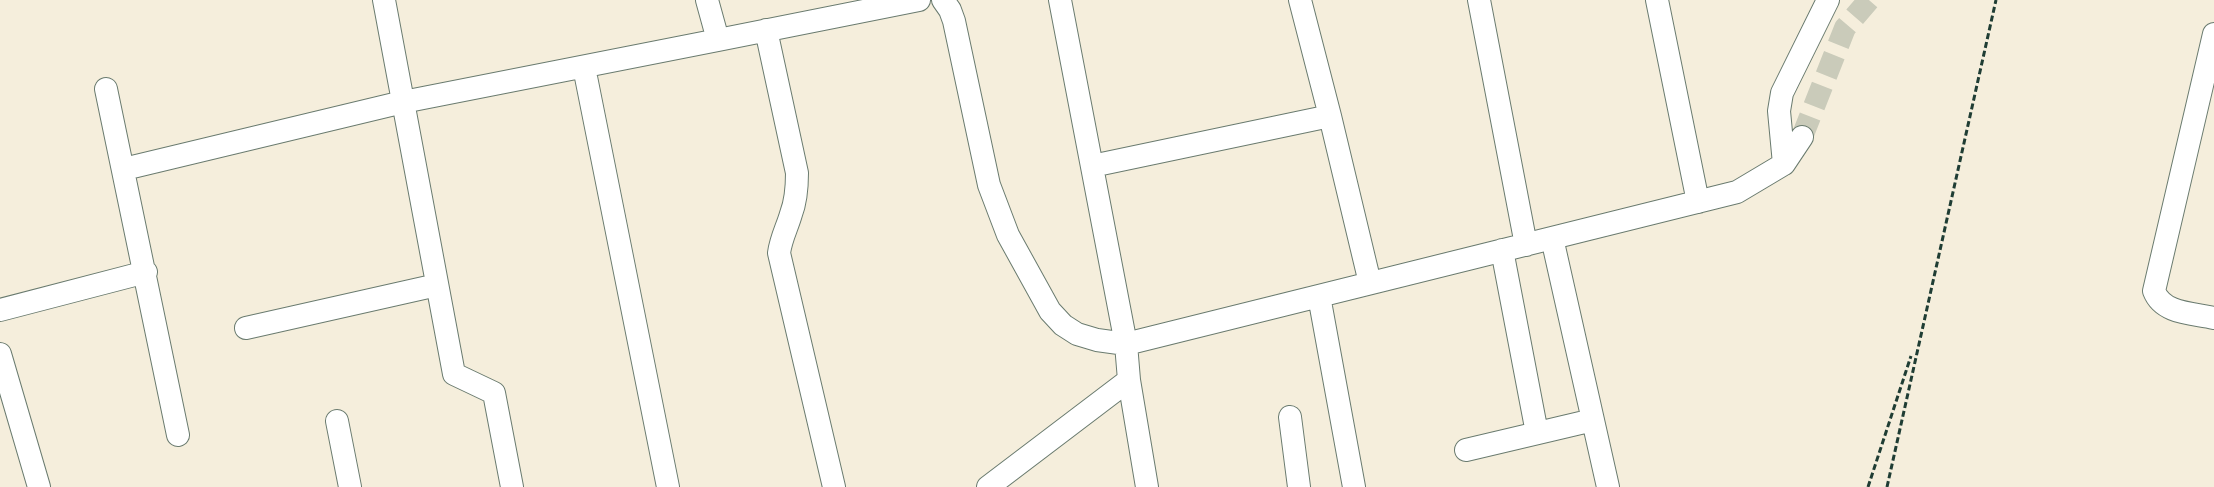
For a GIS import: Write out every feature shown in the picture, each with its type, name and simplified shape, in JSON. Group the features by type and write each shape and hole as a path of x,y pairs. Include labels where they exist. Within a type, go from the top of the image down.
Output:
{"street":[{"path":"384,0 454,374 494,393 512,487"},
{"path":"707,0 718,40"},
{"path":"124,169 403,102 919,0"},
{"path":"943,0 950,10 954,21 989,185 1008,235 1050,311 1063,325 1077,334 1097,340 1126,344 1737,192 1784,164 1802,137"},
{"path":"1060,0 1126,344 1129,380 1148,487"},
{"path":"1300,0 1330,116 1370,283"},
{"path":"1479,0 1526,245"},
{"path":"1657,0 1698,202"},
{"path":"1784,164 1780,111 1782,93 1828,0"},
{"path":"766,30 797,173 791,214 783,232 779,253 834,487"},
{"path":"2214,34 2210,68 2154,291 2158,301 2166,308 2214,318"},
{"path":"584,67 668,487"},
{"path":"106,89 146,272 178,435"},
{"path":"1092,166 1330,116"},
{"path":"1552,238 1608,487"},
{"path":"1502,250 1537,433"},
{"path":"0,310 146,272"},
{"path":"246,328 437,285"},
{"path":"1319,296 1354,487"},
{"path":"0,354 39,487"},
{"path":"988,487 1129,380"},
{"path":"1290,417 1299,487"},
{"path":"1466,450 1593,420"},
{"path":"337,421 350,487"}],"tunnel":[{"path":"1802,137 1845,28 1869,0"}],"railway":[{"path":"1887,487 1996,0"},
{"path":"1868,487 1911,356"}]}
